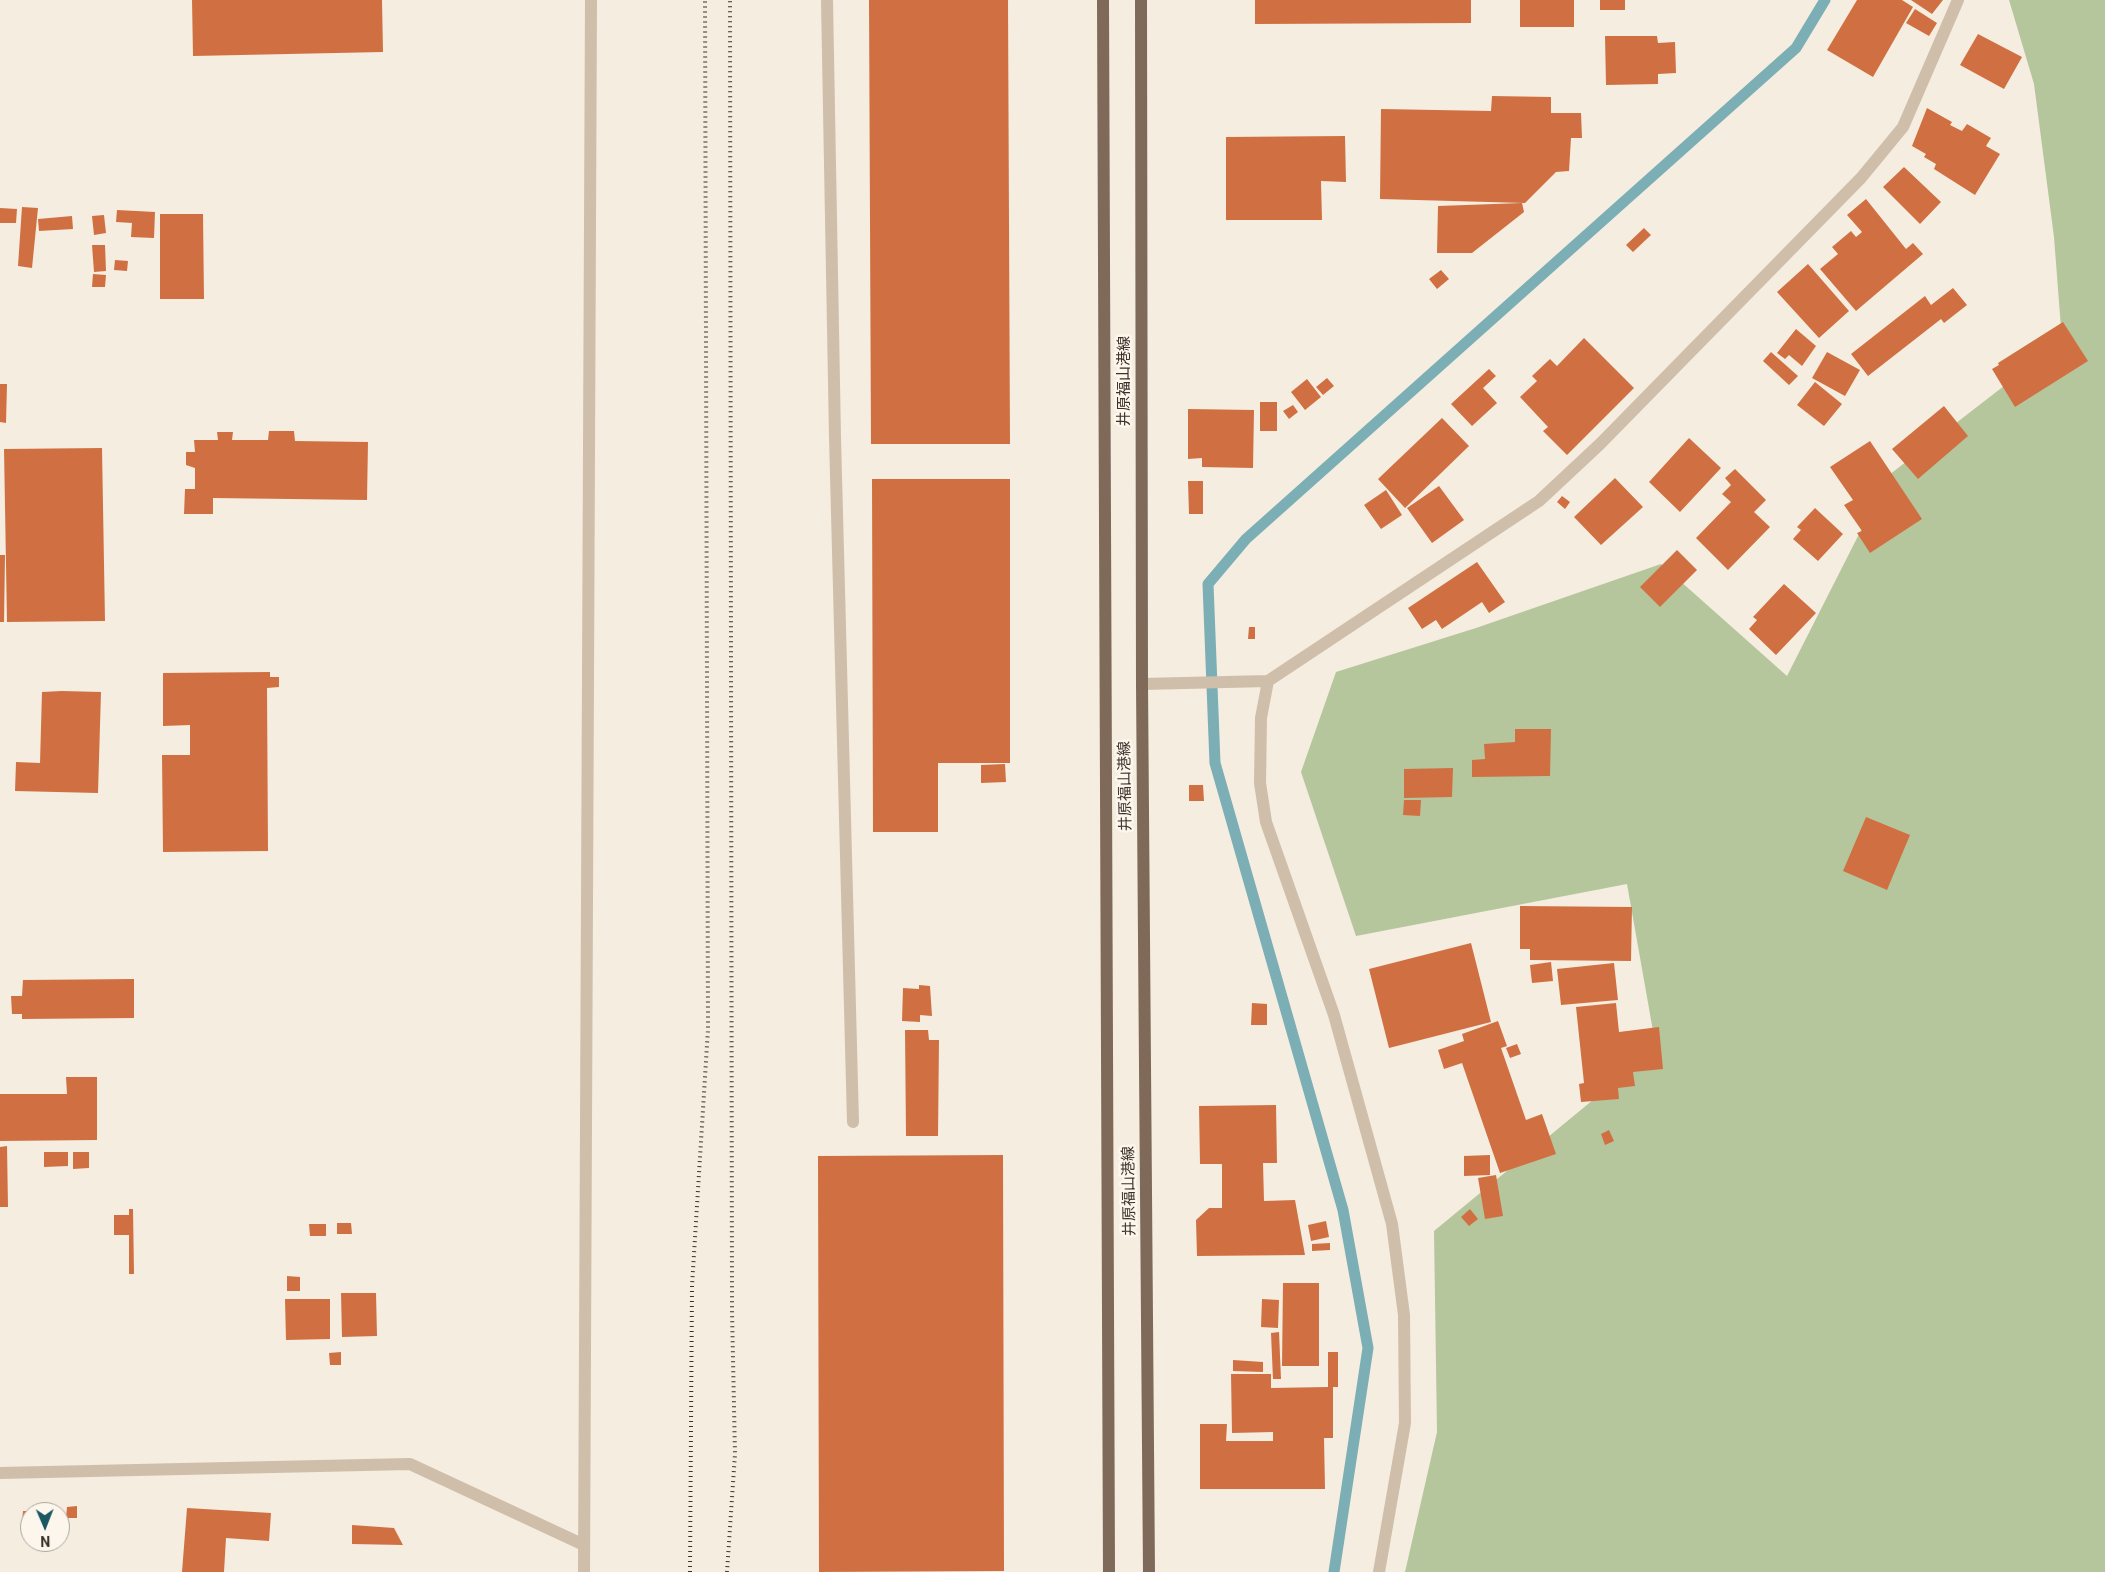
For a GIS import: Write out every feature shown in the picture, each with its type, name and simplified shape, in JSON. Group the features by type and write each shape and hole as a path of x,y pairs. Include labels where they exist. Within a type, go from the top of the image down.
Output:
{"main road":[{"name":"井原福山港線","path":"1103,0 1109,1572"},
{"name":"井原福山港線","path":"1141,0 1142,684 1149,1572"}],"street":[{"path":"584,1572 591,0"},
{"path":"827,0 835,437 853,1122"},
{"path":"1142,684 1268,681 1539,501 1600,444 1861,178 1904,127 1958,0"},
{"path":"1268,681 1261,718 1260,783 1266,822 1334,1015 1350,1072 1392,1224 1404,1315 1405,1424 1379,1572"},
{"path":"0,1472 410,1464 584,1545"}],"green space":[{"path":"2009,0 2105,0 2105,1572 1405,1572 1437,1432 1434,1231 1656,1048 1627,884 1356,936 1301,772 1336,672 1476,628 1661,564 1787,676 1889,475 2062,341 2054,237 2034,84"}],"building":[{"path":"192,0 382,0 383,52 193,56"},
{"path":"869,0 1008,0 1010,444 871,444"},
{"path":"1255,0 1471,0 1471,23 1255,24"},
{"path":"1520,0 1574,0 1574,27 1520,27"},
{"path":"1600,0 1625,0 1625,10 1600,10"},
{"path":"1857,0 1902,0 1913,7 1873,77 1827,50"},
{"path":"1911,0 1943,0 1932,14"},
{"path":"1915,9 1937,23 1929,36 1906,23"},
{"path":"1978,34 2022,57 2004,89 1960,65"},
{"path":"1605,36 1657,36 1658,43 1675,42 1676,73 1658,74 1658,84 1606,85"},
{"path":"1492,96 1551,97 1551,113 1581,113 1582,138 1571,138 1569,171 1556,172 1525,203 1380,199 1381,109 1491,111"},
{"path":"1927,108 1952,122 1950,125 1962,131 1967,124 1991,138 1986,146 2000,154 1975,195 1934,169 1936,164 1924,157 1926,154 1912,146"},
{"path":"1345,136 1346,182 1321,181 1322,220 1226,220 1226,137"},
{"path":"1904,167 1941,202 1920,224 1883,187"},
{"path":"1866,199 1906,249 1913,243 1923,254 1856,311 1820,269 1838,254 1832,247 1851,231 1856,237 1862,232 1847,215"},
{"path":"1522,203 1524,212 1472,253 1437,253 1438,206"},
{"path":"22,207 38,208 32,268 18,266"},
{"path":"0,208 17,209 16,223 0,223"},
{"path":"117,210 155,212 154,238 131,237 132,223 116,222"},
{"path":"160,214 203,214 204,299 160,299"},
{"path":"104,215 106,233 94,235 92,216"},
{"path":"72,216 73,229 39,231 38,219"},
{"path":"1644,228 1651,235 1633,252 1626,245"},
{"path":"92,245 105,245 106,271 94,272"},
{"path":"115,260 128,261 127,271 114,270"},
{"path":"1808,264 1849,311 1819,338 1777,292"},
{"path":"1441,270 1449,279 1437,289 1429,279"},
{"path":"93,274 106,275 105,287 92,287"},
{"path":"1953,288 1967,305 1944,323 1941,319 1868,376 1851,354 1925,296 1931,305"},
{"path":"2063,322 2088,361 2015,407 1992,369 1999,365 1998,363"},
{"path":"1796,329 1816,346 1802,366 1789,355 1785,359 1777,353"},
{"path":"1584,338 1634,388 1567,455 1543,431 1548,427 1520,397 1537,381 1532,376 1550,359 1557,366"},
{"path":"1771,352 1798,376 1789,385 1763,361"},
{"path":"1827,352 1860,370 1845,396 1812,378"},
{"path":"1489,369 1496,376 1483,388 1497,403 1472,426 1451,404"},
{"path":"1327,378 1334,386 1323,395 1316,387"},
{"path":"1307,379 1321,397 1305,410 1291,392"},
{"path":"1815,382 1842,404 1824,426 1797,405"},
{"path":"0,384 7,384 6,423 0,422"},
{"path":"1260,402 1277,402 1277,431 1260,431"},
{"path":"1293,405 1298,412 1289,419 1283,411"},
{"path":"1944,406 1968,436 1918,479 1892,449"},
{"path":"1188,409 1254,410 1253,468 1202,467 1202,458 1188,459"},
{"path":"1442,418 1469,446 1405,508 1378,479"},
{"path":"269,431 294,431 295,441 368,442 367,500 213,498 213,514 184,514 185,489 195,489 195,468 186,465 186,452 195,452 194,440 218,440 217,432 233,432 232,440 268,440"},
{"path":"1689,438 1721,468 1680,512 1649,482"},
{"path":"1870,441 1922,519 1870,553 1857,533 1862,531 1844,505 1853,500 1830,467"},
{"path":"102,448 105,621 7,622 4,449"},
{"path":"1735,469 1766,500 1754,512 1770,527 1728,570 1696,538 1731,502 1722,494 1731,485 1725,478"},
{"path":"1615,478 1643,507 1601,545 1574,517"},
{"path":"872,479 1010,479 1010,763 938,763 938,832 873,832"},
{"path":"1188,481 1203,481 1203,514 1189,514"},
{"path":"1439,486 1464,520 1432,543 1407,508"},
{"path":"1386,490 1402,515 1381,529 1364,505"},
{"path":"1562,496 1570,502 1565,509 1557,502"},
{"path":"1815,508 1843,534 1818,561 1793,539 1801,530 1797,527"},
{"path":"1677,550 1697,570 1660,607 1640,587"},
{"path":"0,555 5,555 4,622 0,622"},
{"path":"1477,562 1505,602 1489,613 1482,602 1442,629 1436,620 1422,629 1408,608"},
{"path":"1784,584 1816,613 1776,655 1749,629 1757,620 1753,617"},
{"path":"1249,627 1255,627 1255,639 1248,639"},
{"path":"270,672 270,677 279,677 279,687 267,688 268,851 163,852 162,755 190,755 190,725 163,726 163,673"},
{"path":"42,692 101,692 98,793 15,791 16,762 40,763"},
{"path":"1515,729 1551,729 1550,776 1472,777 1472,760 1485,759 1484,744 1515,742"},
{"path":"1005,764 1006,782 981,783 981,765"},
{"path":"1453,768 1452,797 1404,798 1404,769"},
{"path":"1189,785 1203,785 1204,801 1189,801"},
{"path":"1404,800 1421,800 1420,816 1403,815"},
{"path":"1866,817 1910,835 1887,890 1843,871"},
{"path":"1520,906 1632,907 1631,961 1530,960 1530,949 1520,949"},
{"path":"1471,943 1491,1022 1389,1048 1369,969"},
{"path":"1551,962 1553,981 1532,983 1530,965"},
{"path":"1614,963 1618,1000 1561,1005 1557,969"},
{"path":"134,979 134,1018 22,1019 22,1014 12,1014 11,996 22,996 23,980"},
{"path":"919,985 930,986 932,1016 920,1015 920,1022 902,1021 903,988 919,989"},
{"path":"1252,1003 1267,1004 1267,1025 1251,1025"},
{"path":"1616,1003 1619,1032 1659,1027 1663,1069 1633,1072 1635,1086 1618,1088 1619,1099 1581,1102 1579,1084 1584,1083 1576,1007"},
{"path":"1498,1021 1507,1046 1501,1048 1526,1120 1542,1114 1556,1154 1500,1173 1462,1063 1444,1069 1438,1050 1464,1041 1462,1034"},
{"path":"905,1030 928,1030 929,1040 939,1040 938,1136 906,1136"},
{"path":"1517,1044 1521,1054 1510,1058 1506,1048"},
{"path":"66,1077 97,1077 97,1140 0,1141 0,1094 67,1094"},
{"path":"1276,1105 1277,1163 1263,1163 1264,1201 1295,1200 1305,1255 1197,1256 1196,1220 1209,1208 1222,1208 1222,1164 1200,1164 1199,1106"},
{"path":"1609,1130 1614,1141 1605,1145 1601,1134"},
{"path":"7,1146 8,1207 0,1207 0,1147"},
{"path":"44,1152 68,1152 68,1166 44,1167"},
{"path":"73,1152 89,1152 89,1168 73,1169"},
{"path":"1003,1155 1004,1571 819,1572 818,1156"},
{"path":"1490,1155 1490,1175 1464,1176 1464,1156"},
{"path":"1496,1175 1503,1216 1485,1219 1478,1178"},
{"path":"129,1209 133,1209 134,1274 129,1274 129,1235 114,1235 114,1215 129,1215"},
{"path":"1470,1209 1478,1219 1469,1226 1461,1217"},
{"path":"1326,1221 1329,1237 1311,1241 1308,1225"},
{"path":"337,1223 351,1223 352,1234 337,1234"},
{"path":"309,1224 326,1224 326,1236 310,1236"},
{"path":"1330,1243 1330,1250 1312,1251 1312,1244"},
{"path":"287,1276 300,1277 300,1291 287,1291"},
{"path":"1283,1283 1319,1283 1319,1366 1282,1366"},
{"path":"341,1293 376,1293 377,1336 342,1337"},
{"path":"285,1299 330,1299 330,1339 286,1340"},
{"path":"1262,1299 1279,1300 1278,1328 1261,1327"},
{"path":"1279,1332 1281,1379 1273,1379 1271,1333"},
{"path":"341,1352 341,1365 330,1365 329,1353"},
{"path":"1328,1352 1338,1352 1338,1387 1333,1387 1333,1438 1324,1438 1325,1489 1200,1489 1200,1424 1227,1424 1226,1441 1273,1441 1273,1432 1232,1433 1231,1374 1271,1374 1271,1388 1328,1387"},
{"path":"1233,1360 1263,1362 1263,1372 1233,1371"},
{"path":"77,1506 77,1518 70,1518 70,1507"},
{"path":"187,1508 271,1513 269,1541 226,1538 224,1572 182,1572"},
{"path":"352,1525 394,1528 403,1545 352,1544"}],"waterway":[{"path":"1334,1572 1368,1348 1343,1210 1215,763 1208,584 1246,539 1796,48 1825,0"}],"railway":[{"path":"690,1572 692,1286 708,1029 705,0"},
{"path":"727,1572 735,1454 732,1311 730,0"}]}
